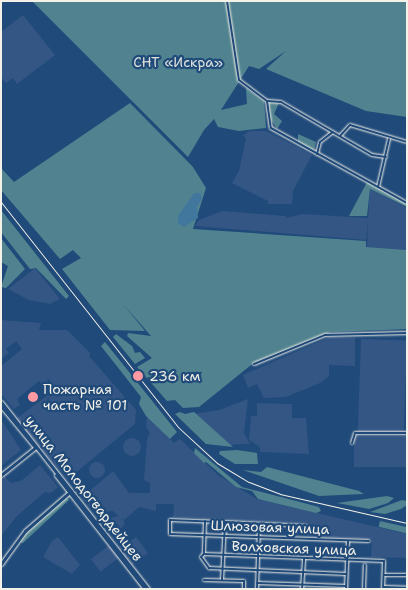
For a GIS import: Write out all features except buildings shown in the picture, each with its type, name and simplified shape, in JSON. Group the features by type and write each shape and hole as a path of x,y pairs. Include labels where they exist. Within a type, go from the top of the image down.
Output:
{"main road":[{"name":"улица Молодогвардейцев","path":"1,402 147,589"},
{"name":"улица Молодогвардейцев","path":"1,406 6,409"},
{"path":"1,475 36,447"},
{"path":"1,564 24,531 70,491"}],"street":[{"path":"227,1 239,80 267,101 281,102 372,155 386,157"},
{"path":"267,101 271,128 407,203"},
{"path":"340,136 350,125 389,139 407,142"},
{"path":"316,154 320,142 333,132"},
{"path":"378,187 389,139"},
{"path":"254,364 325,334 407,333"},
{"path":"352,443 355,433 407,433"},
{"name":"Шлюзовая улица","path":"204,521 170,520 170,534 370,541"},
{"path":"221,522 204,521 204,554 201,557 209,568 346,574"},
{"path":"222,580 225,522 308,526"},
{"path":"257,589 260,524"},
{"path":"257,583 346,587 348,540"},
{"name":"Волховская улица","path":"204,554 384,561 384,575"},
{"path":"302,589 304,558"},
{"path":"364,589 365,565"},
{"path":"407,575 384,575 383,588 407,588"},
{"path":"204,580 244,581 244,589"}],"shaded area":[{"path":"23,15 55,55 17,84 13,78 6,83 1,77 1,32"},
{"path":"250,131 266,131 312,155 293,191 292,204 268,204 268,201 232,183 239,171 246,139 243,135"},
{"path":"370,189 407,208 407,250 367,247 368,221 366,240 195,226 199,220 222,211 286,216 286,218 303,214 368,218"},
{"path":"194,193 200,193 202,198 197,207 198,218 184,227 178,223 178,216"},
{"path":"35,268 60,299 50,304 29,300 8,289"},
{"path":"1,320 41,323 39,330 67,330 91,354 89,356 136,410 135,424 68,479 16,419 49,394 39,381 17,399 20,405 14,409 1,394 1,366 22,349 16,341 6,349 9,353 1,359"},
{"path":"330,337 355,338 355,366 329,365 329,376 320,383 286,397 264,398 257,384 248,388 243,375"},
{"path":"361,339 407,341 404,434 358,432"},
{"path":"248,399 244,433 250,444 226,445 193,414 219,410"},
{"path":"257,403 292,404 292,418 306,418 309,454 260,452 260,447 249,440 251,416 257,416"},
{"path":"147,416 174,443 180,439 218,475 257,499 407,534 407,558 371,557 372,539 308,536 309,523 173,517 174,504 156,504 156,511 139,507 124,520 121,517 125,523 116,537 103,520 118,516 113,511 97,513 81,498 113,471 129,493 150,493 150,483 144,480 147,439 150,433 146,427"},
{"path":"1,419 21,450 1,466"},
{"path":"354,436 407,436 407,467 354,467"},
{"path":"128,438 136,438 141,443 139,454 128,456 123,451 123,443"},
{"path":"97,462 103,464 105,470 103,476 97,478 91,476 89,470 91,464"},
{"path":"40,465 58,487 51,493 45,492 17,516 1,536 1,481 5,477 11,483 21,481"},
{"path":"58,537 80,565 72,574 43,557 52,541"},
{"path":"136,537 148,553 132,565 120,549"},
{"path":"109,545 119,558 101,572 91,559"}],"green space":[{"name":"СНТ «Искра»","path":"32,1 407,1 407,117 366,111 266,69 286,51 259,69 249,66 221,110 247,104 246,88 264,101 266,128 239,131 218,127 214,119 204,130 188,157"},
{"path":"268,102 279,103 274,114 282,121 277,129 270,118"},
{"path":"130,103 193,167 206,188 193,229 366,241 366,247 407,250 407,329 330,332 251,365 199,407 183,408 175,400 167,401 137,367 152,358 127,336 128,333 151,336 123,304 145,331 110,330 62,269 81,258 73,250 60,259 1,190 1,168 14,182"},
{"path":"298,134 316,142 314,151 298,142"},
{"path":"367,182 407,204 407,207 370,189 367,216 349,216"},
{"path":"1,210 69,296 66,299 36,268 30,269 1,232"},
{"path":"1,238 25,269 6,288 1,287 8,266 1,262"},
{"path":"116,334 132,346 135,353 140,352 145,358 135,364 113,337"},
{"path":"105,342 177,432 170,439 146,416 139,404 141,397 101,346"},
{"path":"180,412 185,414 194,412 233,447 206,444 175,414"},
{"path":"195,448 242,487 319,507 321,511 316,513 258,499 252,491 236,487 206,462 204,463 194,453"},
{"path":"237,450 257,453 258,464 235,464 219,454 220,451"},
{"path":"267,467 359,491 364,494 319,496 243,470 261,472"},
{"path":"66,496 69,500 23,543 19,542 33,525"},
{"path":"387,496 394,498 388,503 369,509 337,503"},
{"path":"402,500 407,501 407,505 401,509 385,514 370,512"},
{"path":"380,521 407,527 406,533 379,527"}],"railway":[{"path":"1,202 178,427 217,463 249,482 280,494 407,523"}],"place":[{"name":"236 км","path":"138,376"},
{"name":"Пожарная часть № 101","path":"33,397"}]}
